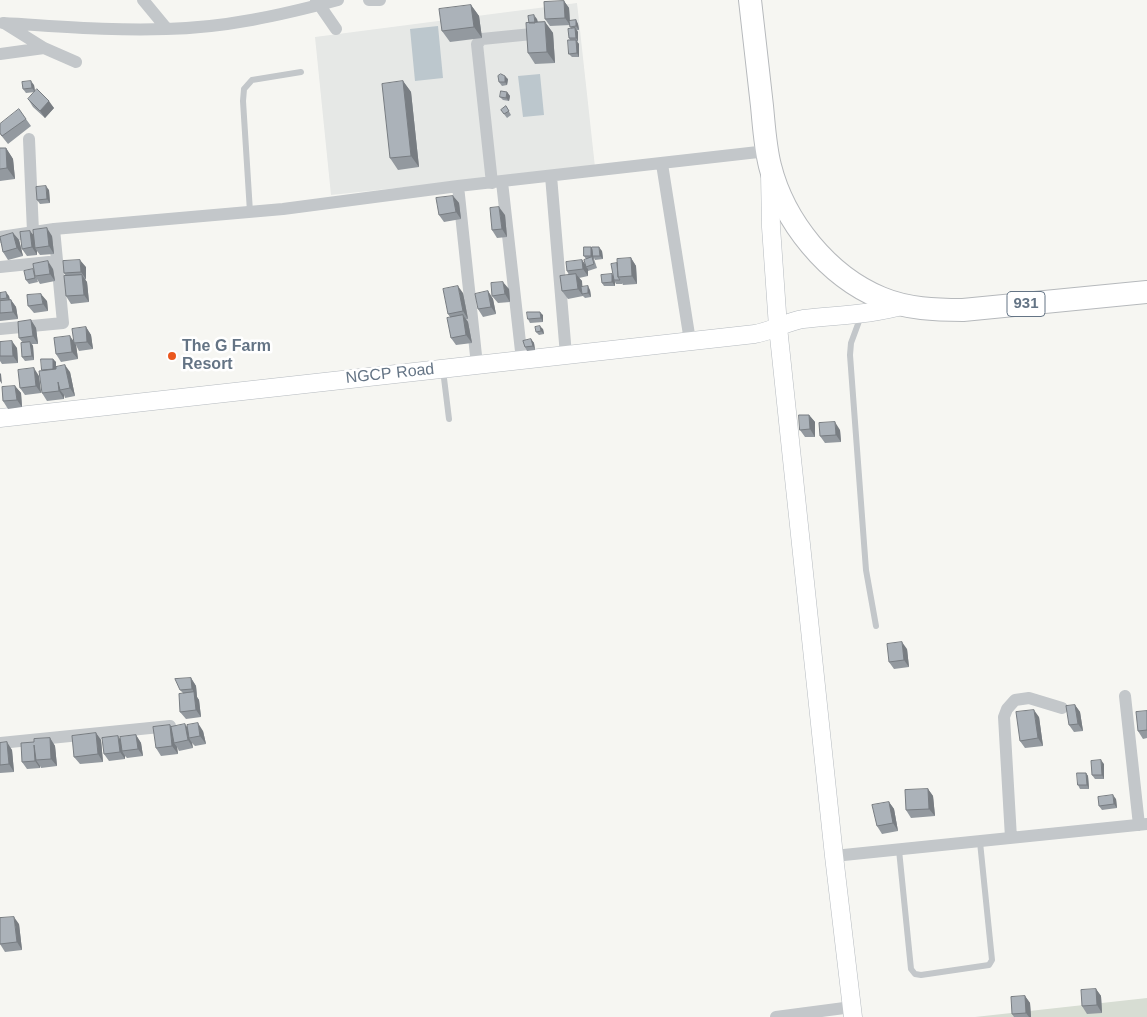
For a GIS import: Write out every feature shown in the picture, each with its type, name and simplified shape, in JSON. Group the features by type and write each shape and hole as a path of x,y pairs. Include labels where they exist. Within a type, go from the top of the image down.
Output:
{"highway":[{"name":"931","path":"750,0 769,158 782,199 792,219 816,251 834,268 859,286 881,298 905,305 935,310 963,310 1147,292"}],"main road":[{"path":"769,158 770,220 778,327 852,1012"},
{"name":"NGCP Road","path":"0,418 755,334 802,319 862,314 905,305"}],"street":[{"path":"144,0 167,29"},
{"path":"1,22 135,30 167,29 208,26 280,15 318,3 338,0"},
{"path":"368,0 380,0"},
{"path":"318,3 336,29"},
{"path":"1,22 44,48 76,62"},
{"path":"522,360 478,44 482,39 542,33"},
{"path":"0,54 44,48"},
{"path":"29,139 33,232"},
{"path":"0,237 54,229 250,212 458,186 662,164 769,158"},
{"path":"662,164 690,341"},
{"path":"551,176 566,355"},
{"path":"458,186 477,365"},
{"path":"0,329 63,323 54,229"},
{"path":"0,268 57,261"},
{"path":"834,856 1143,825 1125,696"},
{"path":"1011,838 1004,716 1015,700 1030,698 1062,708"},
{"path":"0,743 170,726"},
{"path":"776,1017 852,1012"}],"lane":[{"path":"250,212 243,101 244,89 252,80 301,72"},
{"path":"862,314 851,343 850,355 866,570 876,626"},
{"path":"443,368 449,419"},
{"path":"900,850 911,969 915,974 921,976 989,965 992,960 980,842"}],"shaded area":[{"path":"577,3 595,167 331,195 315,37"},
{"path":"438,26 443,78 415,81 410,29"},
{"path":"540,74 544,115 523,117 518,76"},
{"path":"1147,998 1147,1017 975,1017"}],"building":[{"path":"564,1 565,18 545,19 544,2"},
{"path":"471,5 474,27 442,31 439,9"},
{"path":"534,15 535,23 529,23 528,16"},
{"path":"576,20 576,26 570,27 569,21"},
{"path":"545,22 547,52 528,53 526,23"},
{"path":"575,28 576,38 569,38 568,29"},
{"path":"568,40 576,40 577,53 569,54"},
{"path":"501,74 505,76 505,82 499,82 498,76"},
{"path":"31,81 32,88 23,89 22,82"},
{"path":"403,81 411,156 390,158 382,84"},
{"path":"37,89 49,101 40,111 28,99"},
{"path":"501,91 507,92 506,98 500,97"},
{"path":"506,106 509,111 504,114 501,110"},
{"path":"19,109 26,119 2,136 0,124"},
{"path":"0,148 6,148 7,168 0,169"},
{"path":"46,186 47,199 37,200 36,187"},
{"path":"453,196 456,212 439,215 436,198"},
{"path":"499,207 502,229 492,230 490,208"},
{"path":"47,228 49,246 35,248 33,230"},
{"path":"30,231 32,247 22,249 20,232"},
{"path":"13,233 17,248 3,252 0,237"},
{"path":"584,247 591,247 591,256 584,256"},
{"path":"592,247 599,247 600,256 593,256"},
{"path":"592,257 594,264 586,267 584,260"},
{"path":"631,258 632,276 618,277 617,259"},
{"path":"80,260 81,272 64,273 63,261"},
{"path":"582,260 583,269 567,271 566,262"},
{"path":"48,261 50,274 35,276 33,264"},
{"path":"617,263 620,280 614,280 611,264"},
{"path":"33,269 35,278 26,280 24,271"},
{"path":"576,274 578,289 562,291 560,276"},
{"path":"612,274 612,282 602,283 601,275"},
{"path":"82,275 84,295 66,296 64,276"},
{"path":"503,282 505,294 492,296 491,283"},
{"path":"458,286 463,311 448,314 443,289"},
{"path":"588,286 588,293 582,294 581,287"},
{"path":"488,291 491,307 478,309 475,294"},
{"path":"6,292 7,298 0,299 0,293"},
{"path":"41,294 43,304 28,306 27,295"},
{"path":"11,300 13,312 0,313 0,301"},
{"path":"527,312 540,312 541,318 528,319"},
{"path":"463,315 466,335 451,338 447,318"},
{"path":"31,320 33,336 19,338 18,322"},
{"path":"540,326 541,331 536,332 535,327"},
{"path":"86,327 87,342 74,343 72,329"},
{"path":"70,336 72,352 56,354 54,338"},
{"path":"531,339 533,346 525,347 523,341"},
{"path":"12,341 13,356 0,356 0,342"},
{"path":"30,342 32,356 22,357 21,343"},
{"path":"41,359 53,359 53,369 42,370"},
{"path":"65,365 70,388 60,390 58,382 59,391 42,393 39,371 56,369 56,367"},
{"path":"34,368 36,386 20,388 18,370"},
{"path":"15,386 17,400 3,401 2,387"},
{"path":"799,415 809,415 810,429 800,430"},
{"path":"835,422 836,435 820,436 819,423"},
{"path":"902,642 904,660 889,662 887,644"},
{"path":"191,678 192,689 180,690 175,679"},
{"path":"194,692 196,710 180,712 179,694"},
{"path":"1075,705 1078,724 1069,725 1066,706"},
{"path":"1034,710 1038,738 1020,741 1016,712"},
{"path":"1147,711 1147,730 1138,731 1136,712"},
{"path":"198,723 200,736 189,738 187,725"},
{"path":"185,724 188,740 174,743 171,727"},
{"path":"170,725 172,746 156,748 153,727"},
{"path":"96,733 98,754 74,757 72,736"},
{"path":"136,735 138,749 122,751 120,737"},
{"path":"118,736 120,752 104,754 102,738"},
{"path":"50,738 51,759 36,760 34,745 35,761 22,762 21,743 34,742 34,739"},
{"path":"7,742 9,764 0,765 0,743"},
{"path":"1101,760 1102,775 1092,775 1091,761"},
{"path":"1077,773 1086,773 1087,785 1078,785"},
{"path":"928,789 929,809 906,810 905,790"},
{"path":"1113,795 1114,804 1099,806 1098,797"},
{"path":"889,802 893,823 877,826 872,805"},
{"path":"14,917 17,942 0,944 0,918"},
{"path":"1096,989 1097,1005 1082,1006 1081,990"},
{"path":"1025,996 1026,1013 1012,1014 1011,997"}],"place":[{"name":"The G Farm Resort","path":"172,356"}]}
